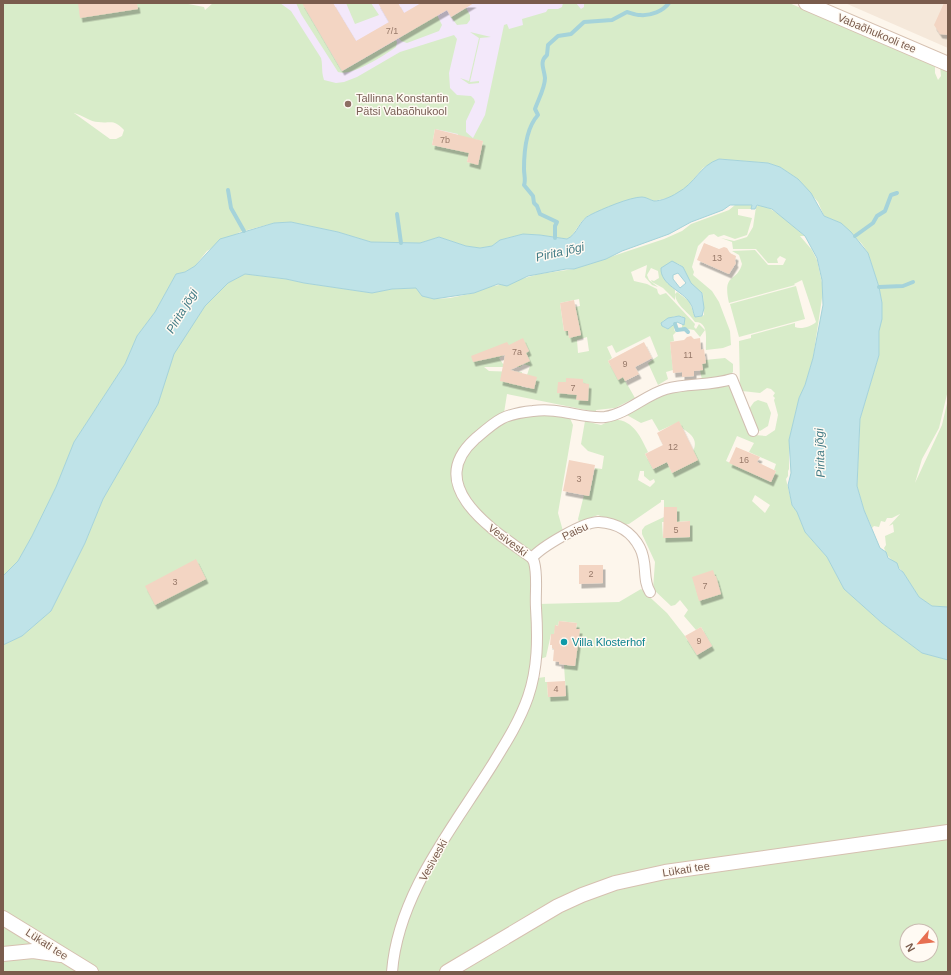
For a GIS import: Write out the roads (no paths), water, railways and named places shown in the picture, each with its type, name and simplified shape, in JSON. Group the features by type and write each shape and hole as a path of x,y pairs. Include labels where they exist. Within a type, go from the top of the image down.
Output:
{"main road":[{"name":"Vabaõhukooli tee","path":"806,3 948,64"},
{"name":"Lükati tee","path":"447,972 558,906 582,895 615,883 665,872 948,832"},
{"name":"Lükati tee","path":"3,918 91,972"},
{"path":"3,954 33,951 65,956"}],"street":[{"name":"Vesiveski","path":"392,972 398,937 420,882 447,833 505,744 528,697 536,665 538,647 536,568 532,558 481,519 466,501 457,481 457,466 463,451 499,418 546,410 606,416 619,412 666,389 732,380 753,431"},
{"name":"Paisu","path":"532,558 543,548 566,534 592,523 604,523 626,529 636,540 644,557 646,584 650,592"}],"water":[{"name":"Pirita jõgi","path":"719,159 768,163 780,167 798,179 811,193 824,216 841,223 851,232 868,253 879,287 882,303 882,319 879,331 879,355 860,419 857,486 864,510 880,548 886,552 888,558 897,563 899,569 903,572 919,597 932,606 948,607 948,660 922,653 882,623 844,589 827,557 805,532 797,512 792,505 788,485 791,473 789,440 799,398 805,385 813,358 823,305 822,280 817,258 805,236 772,209 757,205 755,209 751,209 752,205 730,205 723,210 691,222 669,234 622,251 606,259 574,269 566,269 528,276 507,286 498,284 474,293 434,299 422,296 416,288 392,289 372,293 245,274 228,283 205,306 174,354 158,404 103,499 85,543 51,611 22,636 3,645 3,576 18,561 32,536 56,487 74,442 125,364 137,336 155,312 176,274 185,272 195,266 220,239 274,223 291,222 338,232 371,242 420,243 439,237 466,246 480,248 492,246 500,240 523,234 567,239 574,234 586,217 623,201 644,197 654,201 663,200 672,196 689,184 712,162"},
{"path":"672,261 683,267 691,283 702,293 704,308 702,316 695,317 690,303 664,279 661,268","holes":["678,273 686,283 680,288 673,279 673,275"]},
{"path":"679,316 685,318 684,325 677,322 668,329 662,326 661,323 668,318"}],"waterway":[{"path":"555,238 555,226 557,222 540,214 534,203 533,196 524,185 524,155 526,140 534,120 538,115 535,109 545,82 543,60 547,55 548,45 558,36 571,34 584,22 612,20 627,12 638,15 648,15 660,11 669,3"},
{"path":"228,190 231,208 244,231"},
{"path":"855,236 873,223 877,216 885,211 891,195 897,193"},
{"path":"397,214 401,243"},
{"path":"879,287 903,286 913,282"},
{"path":"675,324 677,330 685,329 688,332"}],"place":[{"name":"Tallinna Konstantin Pätsi Vabaõhukool","path":"348,104"},
{"name":"Villa Klosterhof","path":"564,642"}]}
